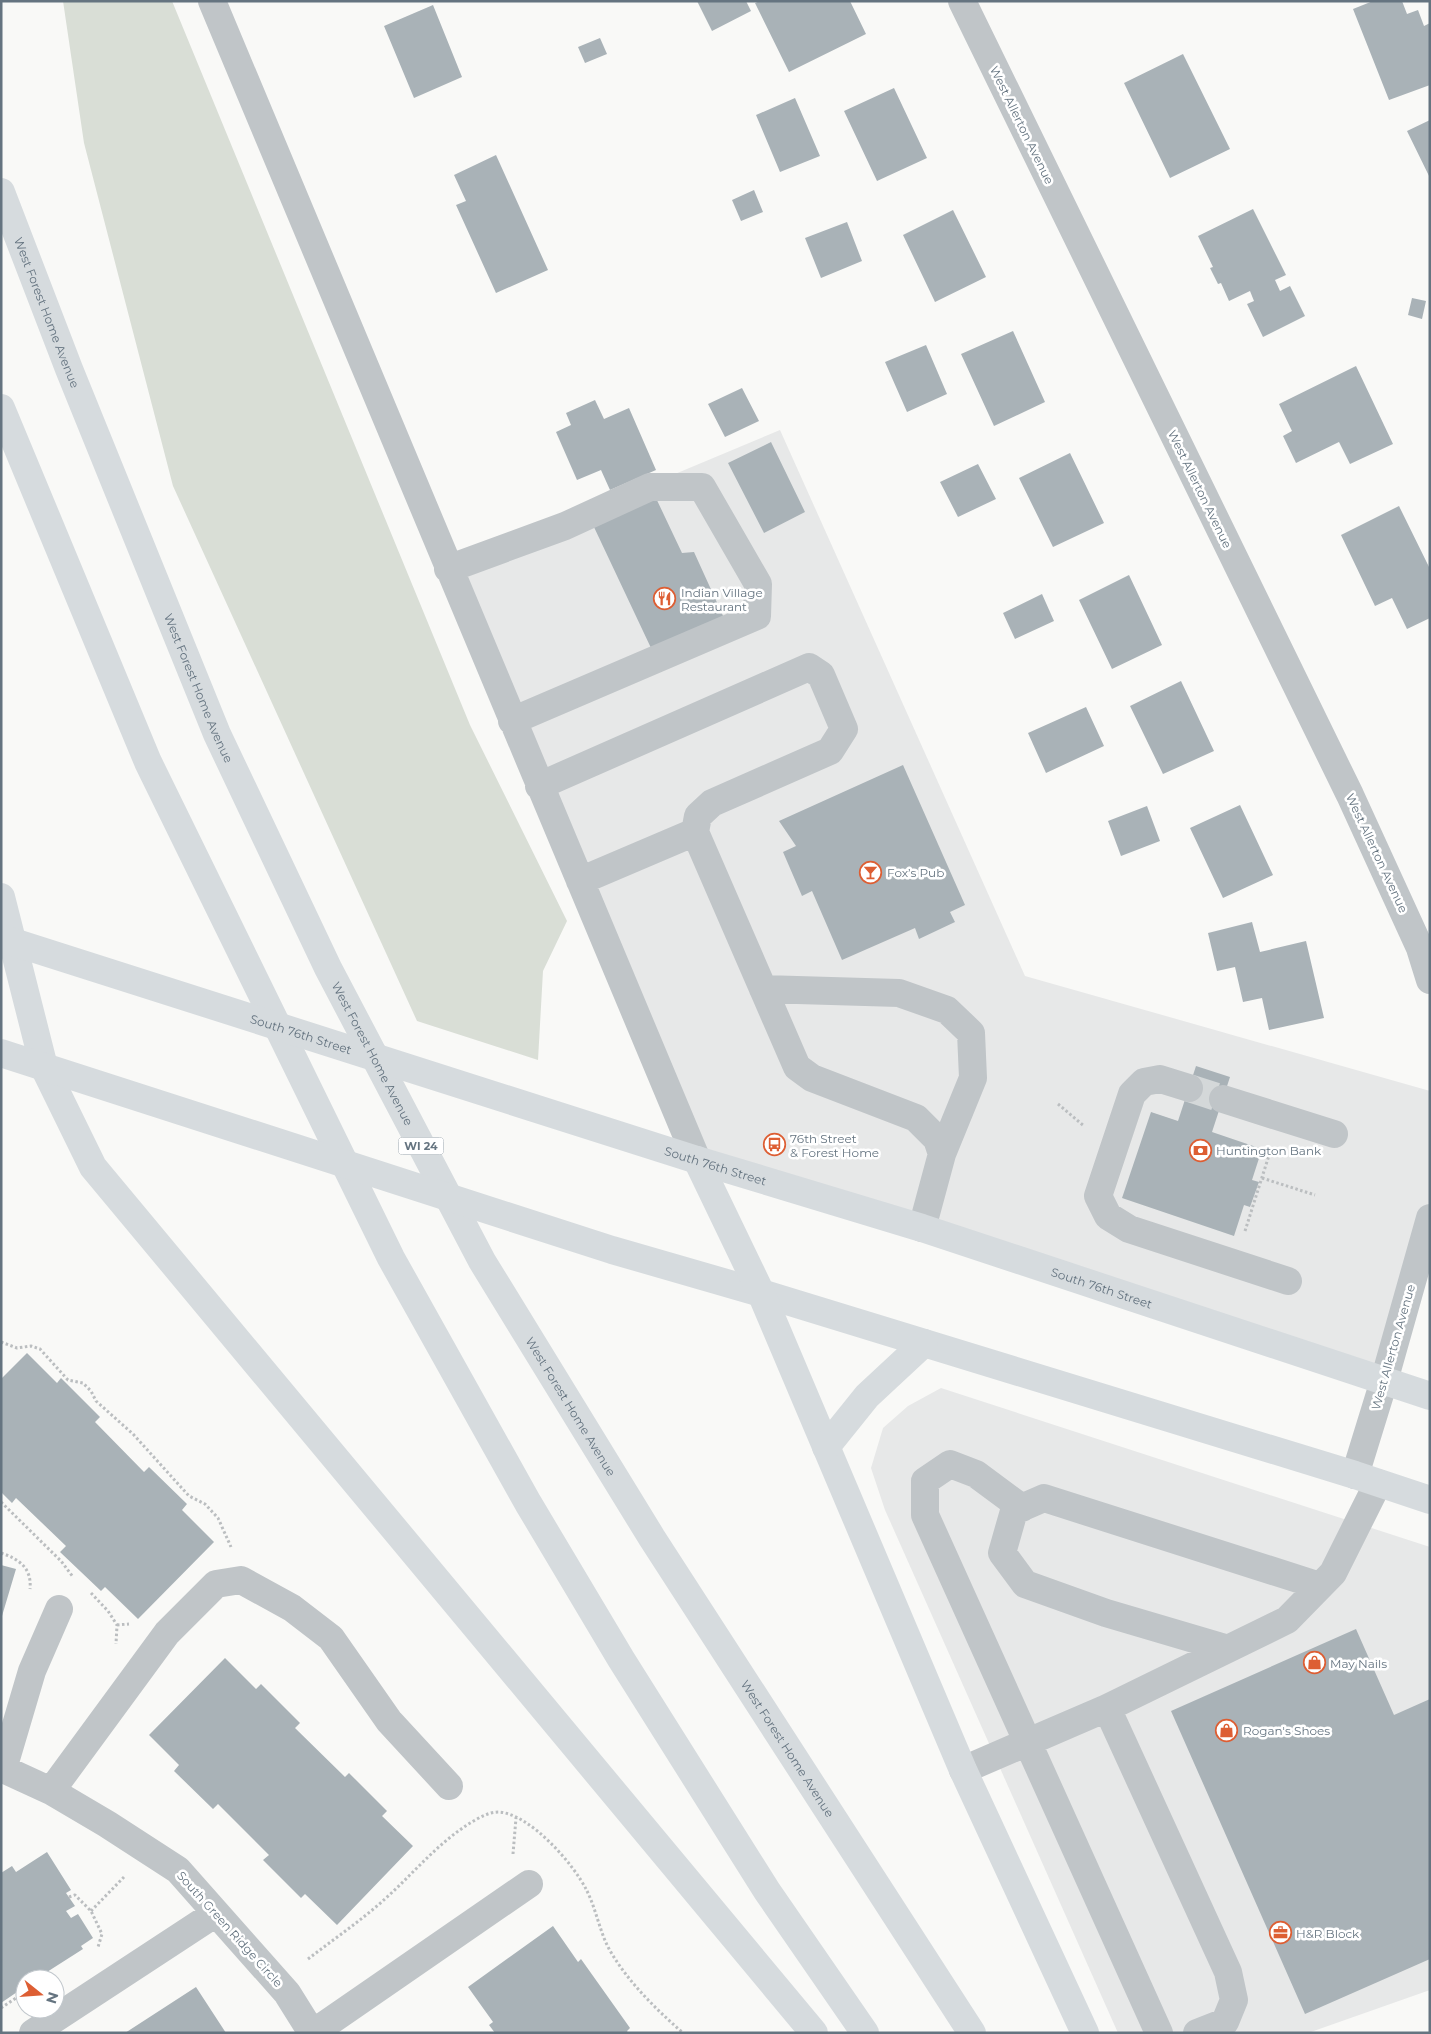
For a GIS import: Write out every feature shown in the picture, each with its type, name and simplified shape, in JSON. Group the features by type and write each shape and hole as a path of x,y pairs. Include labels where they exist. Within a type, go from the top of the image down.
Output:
{"main road":[{"name":"West Forest Home Avenue","path":"1,192 73,378 217,734 328,968 482,1261 652,1538 972,2033"},
{"path":"1,408 148,762 391,1258 528,1503 621,1659 767,1891 865,2033"},
{"path":"1,897 8,940 44,1067 93,1167 814,2033"},
{"name":"South 76th Street","path":"8,940 697,1160 922,1228 1430,1396"},
{"path":"1,1053 612,1250 762,1293 1430,1500"},
{"path":"697,1160 762,1293 963,1770 1085,2033"},
{"path":"826,1447 867,1396 924,1343"}],"street":[{"path":"212,1 448,569 697,1160"},
{"name":"West Allerton Avenue","path":"962,1 1425,947 1430,980"},
{"path":"448,569 565,526 650,487 702,487 758,584 757,616 512,721"},
{"path":"539,786 809,667 822,675 844,729 839,740 830,751 712,803 698,816 696,832 797,1067 812,1078 916,1118 937,1139 942,1154"},
{"path":"580,881 696,832"},
{"path":"763,989 899,993 947,1010 971,1033 973,1078 942,1154 922,1228"},
{"path":"1189,1088 1160,1079 1144,1082 1132,1094 1098,1196 1108,1216 1129,1229 1288,1281"},
{"path":"1222,1099 1334,1134"},
{"name":"West Allerton Avenue","path":"963,1770 1107,1708 1287,1620 1333,1573 1366,1479 1384,1381 1430,1218"},
{"path":"1022,1508 976,1474 950,1464 925,1481 925,1515 1159,2033"},
{"path":"1228,1649 1106,1613 1025,1584 1002,1552 1014,1511 1044,1498 1320,1586"},
{"path":"51,1792 166,1633 216,1584 241,1580 292,1608 331,1638 389,1721 449,1786"},
{"path":"2,1769 32,1671 59,1610"},
{"path":"1107,1708 1228,1972 1234,2000 1225,2022 1197,2033"},
{"name":"South Green Ridge Circle","path":"2,1769 51,1792 178,1870 287,1993 313,2033"},
{"path":"313,2033 529,1884"},
{"path":"33,2033 216,1913"}],"path":[{"path":"1234,1264 1281,1118"},
{"path":"1262,1178 1315,1195"},
{"path":"1,1342 17,1348 31,1346 40,1349 68,1380 83,1384 96,1401 133,1434 189,1496 205,1504 218,1518"},
{"path":"1,1502 61,1561 74,1579"},
{"path":"1,1553 21,1561 28,1570 31,1583 30,1596"},
{"path":"88,1591 108,1611"},
{"path":"91,1910 147,1850"},
{"path":"70,1897 75,1896 91,1910 102,1934 101,1941 93,1953"},
{"path":"1,2008 15,1999"}],"shaded area":[{"path":"63,1 172,1 470,725 567,921 543,971 538,1060 417,1021 173,486 84,143"},
{"path":"780,430 1025,976 1430,1091 1430,1218 1384,1381 697,1160 448,569"},
{"path":"941,1388 1430,1547 1430,1990 1308,2033 1118,2033 885,1510 871,1468 883,1428 908,1406"}],"building":[{"path":"697,1 746,1 751,11 712,31"},
{"path":"760,1 850,1 866,34 789,72 755,3"},
{"path":"1373,1 1402,1 1407,14 1418,10 1424,26 1430,23 1430,85 1389,100 1353,9"},
{"path":"433,5 462,77 414,98 384,26"},
{"path":"600,38 607,54 585,63 578,47"},
{"path":"1183,54 1230,149 1170,178 1124,83"},
{"path":"894,88 927,158 877,181 844,111"},
{"path":"795,98 820,156 780,172 756,115"},
{"path":"1430,120 1430,178 1407,131"},
{"path":"496,155 548,270 496,293 456,205 466,201 454,175"},
{"path":"754,190 763,212 741,221 732,200"},
{"path":"1253,209 1286,275 1275,280 1280,291 1290,286 1305,316 1263,337 1247,304 1254,301 1250,291 1229,301 1221,283 1218,284 1210,268 1213,267 1198,236"},
{"path":"953,210 986,277 935,302 903,235"},
{"path":"847,222 862,261 821,278 805,238"},
{"path":"1412,298 1426,301 1422,319 1408,315"},
{"path":"1013,331 1045,402 994,426 961,354"},
{"path":"926,345 947,394 907,412 885,362"},
{"path":"1356,366 1393,444 1350,464 1339,442 1296,463 1283,436 1292,431 1279,404"},
{"path":"742,388 759,421 725,437 708,404"},
{"path":"595,400 604,419 629,408 656,470 610,490 601,470 577,480 556,432 571,425 566,413"},
{"path":"771,442 805,512 764,533 728,463"},
{"path":"1070,453 1104,523 1053,547 1019,478"},
{"path":"978,464 996,499 958,517 940,482"},
{"path":"655,496 682,553 694,552 724,618 651,648 593,525"},
{"path":"1399,506 1430,569 1430,618 1407,629 1392,598 1375,606 1341,535"},
{"path":"1129,575 1162,645 1112,669 1079,600"},
{"path":"1042,594 1054,621 1015,639 1003,613"},
{"path":"1181,681 1214,751 1163,774 1130,706"},
{"path":"1086,707 1104,746 1046,773 1028,733"},
{"name":"Fox’s Pub","path":"903,765 965,905 950,912 955,922 919,939 915,928 842,960 812,891 802,896 783,852 796,846 779,821"},
{"path":"1240,805 1273,875 1223,898 1190,828"},
{"path":"1147,806 1160,841 1121,856 1108,821"},
{"path":"1252,922 1260,952 1306,941 1324,1018 1269,1030 1262,998 1243,1002 1235,967 1217,971 1208,933"},
{"name":"Huntington Bank","path":"1196,1066 1230,1077 1212,1132 1262,1149 1252,1180 1259,1182 1250,1207 1244,1205 1234,1236 1122,1198 1151,1112 1178,1121"},
{"path":"27,1353 57,1383 61,1378 100,1417 95,1422 144,1472 149,1467 187,1504 182,1510 214,1542 138,1619 105,1587 101,1591 60,1552 66,1546 16,1498 12,1503 1,1492 1,1379"},
{"path":"1,1565 16,1569 2,1616 1,1616"},
{"path":"1356,1629 1394,1715 1430,1699 1430,1959 1305,2014 1171,1711"},
{"path":"225,1658 256,1689 261,1684 300,1723 295,1728 345,1777 349,1773 387,1811 382,1816 413,1846 337,1925 305,1894 301,1898 263,1860 269,1855 218,1804 213,1809 174,1771 179,1765 149,1735"},
{"path":"47,1852 71,1890 66,1893 75,1906 66,1911 71,1918 78,1914 93,1938 81,1946 83,1949 52,1969 15,1969 15,1993 1,2003 1,1873 12,1866 16,1872"},
{"path":"553,1926 578,1962 581,1959 630,2028 627,2031 628,2033 495,2033 489,2025 493,2022 468,1987"},
{"path":"196,1987 226,2033 125,2033"}],"tunnel":[{"path":"1189,1088 1223,1099"}],"place":[{"name":"Indian Village Restaurant","path":"665,599"},
{"name":"Fox’s Pub","path":"871,872"},
{"name":"76th Street & Forest Home","path":"774,1145"},
{"name":"Huntington Bank","path":"1200,1150"},
{"name":"May Nails","path":"1314,1663"},
{"name":"Rogan's Shoes","path":"1227,1730"},
{"name":"H&R Block","path":"1280,1933"}]}
